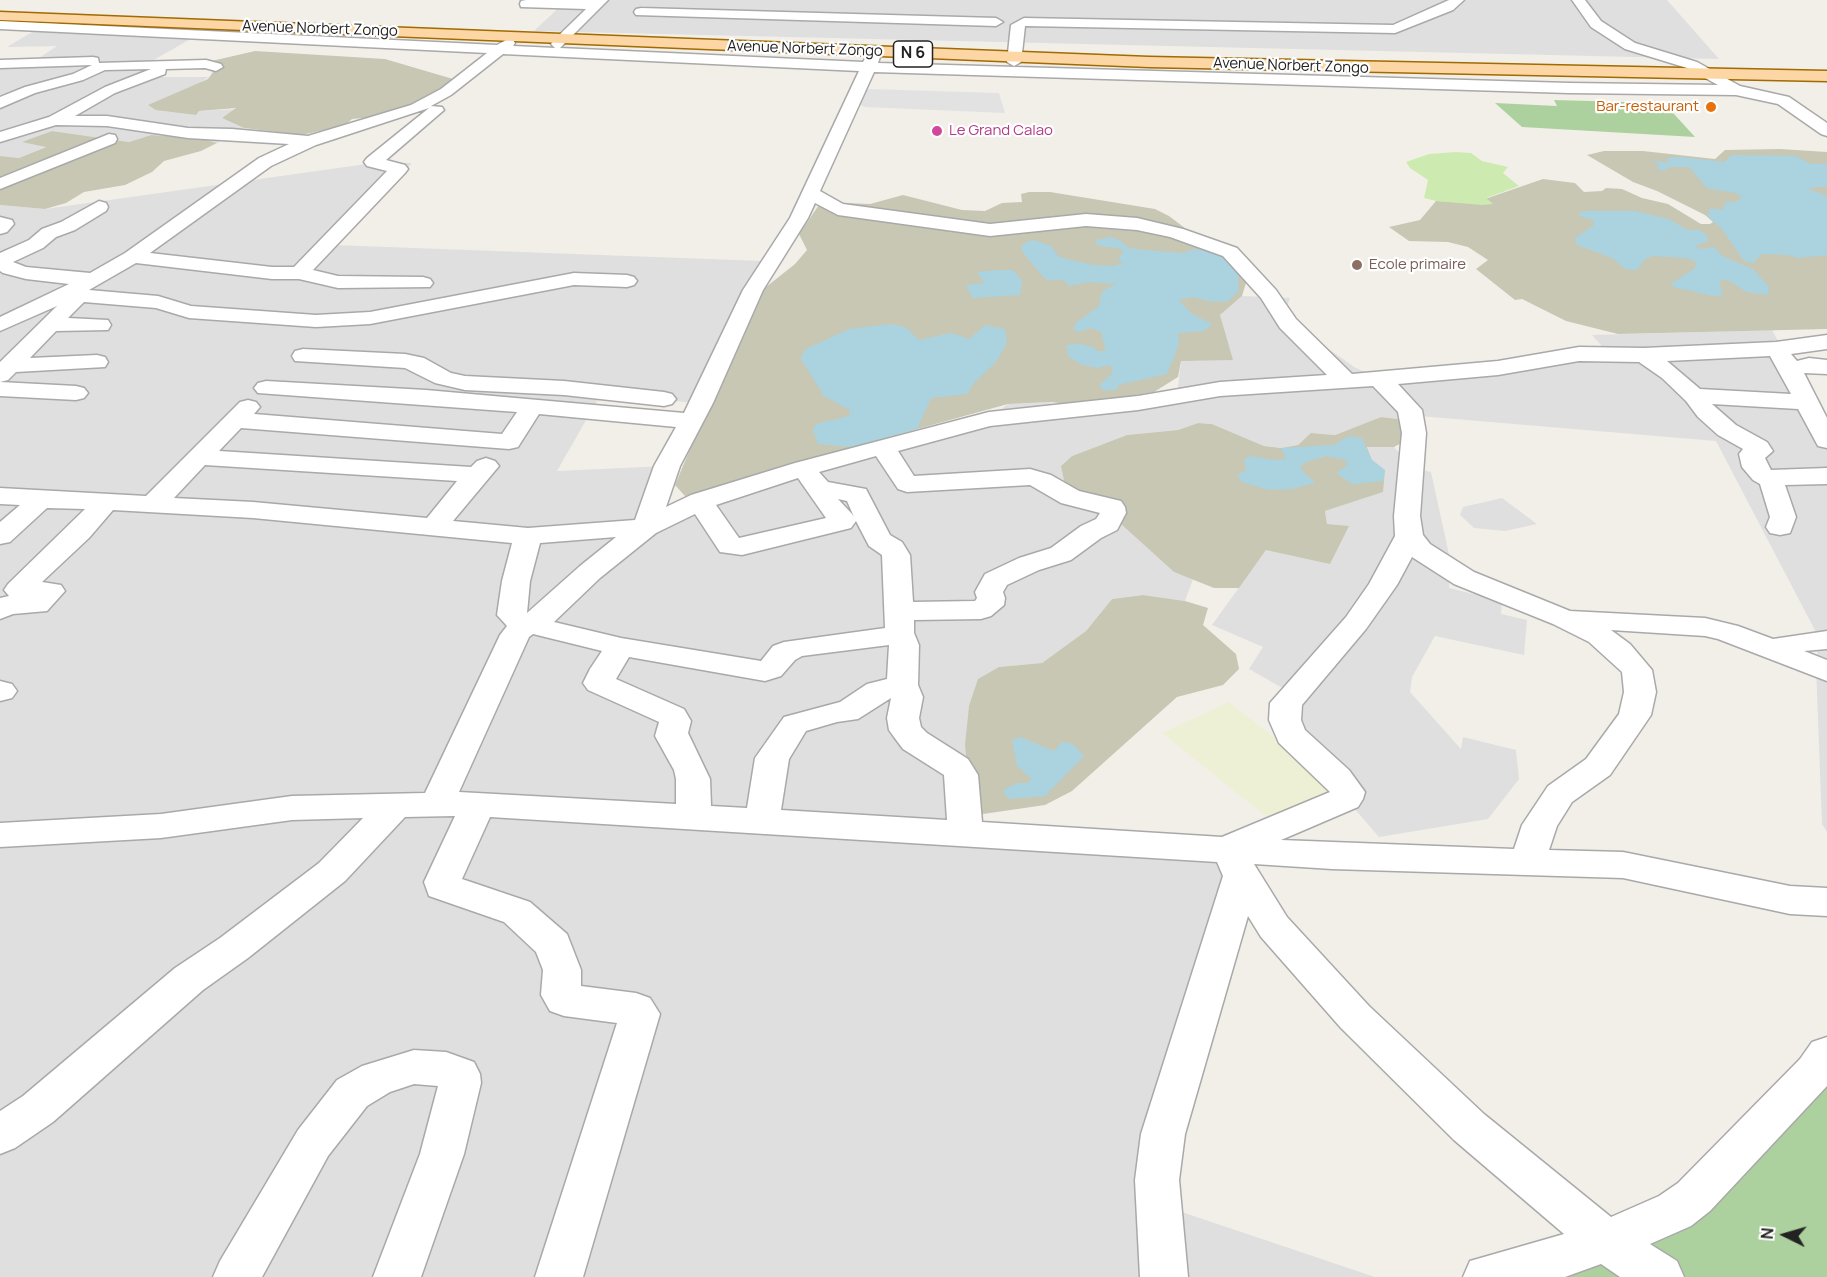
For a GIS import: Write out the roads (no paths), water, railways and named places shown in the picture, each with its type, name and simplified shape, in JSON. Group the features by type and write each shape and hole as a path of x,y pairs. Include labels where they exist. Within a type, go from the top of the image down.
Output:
{"main road":[{"name":"Avenue Norbert Zongo","path":"0,16 552,41 871,62 1008,34"},
{"name":"Avenue Norbert Zongo","path":"0,23 506,45 552,41 1008,34 1715,78 1827,82"},
{"name":"Avenue Norbert Zongo","path":"1715,78 1827,76"}],"street":[{"path":"641,12 1008,34 1395,29 1448,7 1458,0"},
{"path":"1578,0 1596,24 1630,46 1692,65 1736,90"},
{"path":"526,4 591,3"},
{"path":"552,41 591,3"},
{"path":"0,64 86,62 119,50 155,30"},
{"path":"0,325 25,312 71,295 154,243 265,162 310,141 404,113 446,92 506,45 871,62 1558,88 1736,90 1783,100 1827,131"},
{"path":"646,527 662,477 696,412 753,290 799,218 871,62"},
{"path":"0,137 58,118 110,90 173,64"},
{"path":"0,103 30,90 78,77 103,66 206,64 216,67"},
{"path":"0,87 30,90 110,90"},
{"path":"299,273 399,169 373,162 444,104 447,98 446,92"},
{"path":"12,112 58,118 114,121 188,133 231,134 310,141"},
{"path":"0,184 109,139"},
{"path":"811,193 838,209 990,230 1086,220 1137,224 1176,233 1230,252 1269,294 1288,323 1345,380"},
{"path":"94,280 26,273 10,269 0,262 99,207"},
{"path":"0,223 5,224 0,228"},
{"path":"154,243 196,246"},
{"path":"132,257 272,273 299,273 338,282 423,283"},
{"path":"71,295 158,302 198,313 297,321 335,321 406,312 574,279 627,281"},
{"path":"4,368 51,324 71,295"},
{"path":"0,310 25,312"},
{"path":"152,505 266,388 320,342 335,321"},
{"path":"51,324 100,325"},
{"path":"1783,359 1827,342"},
{"path":"437,804 461,757 515,635 540,619 590,573 646,527 700,501 812,478 882,446 989,419 1138,403 1220,389 1498,368 1579,354 1783,359 1827,367"},
{"path":"1644,355 1670,373 1695,396 1706,412 1727,430 1758,447 1761,451 1752,454 1755,467 1762,475 1773,481"},
{"path":"303,356 405,361 416,363 443,378 465,383 564,388 696,412"},
{"path":"1783,359 1827,441"},
{"path":"4,368 97,362"},
{"path":"1378,378 1410,411 1414,434 1407,516 1409,536 1420,550 1464,578 1563,618 1600,636 1619,651 1637,670 1640,692 1635,715 1598,767 1560,794 1540,825 1527,863"},
{"path":"266,388 363,393 532,407 696,412"},
{"path":"0,390 76,393"},
{"path":"1695,396 1808,402"},
{"path":"433,528 476,475 496,458 532,407"},
{"path":"236,420 509,442"},
{"path":"528,537 516,581 512,615 519,622 621,647 765,671 770,669 784,653 795,648 900,623 981,610 989,605 991,598 989,591 995,580 1029,564 1061,554 1091,532 1107,524 1113,513 1112,507 1070,497 1042,480 1030,477 907,484 882,446"},
{"path":"198,457 476,475"},
{"path":"1773,481 1778,478 1827,477"},
{"path":"700,501 730,546 742,547 841,522 843,520 826,502 812,478"},
{"path":"812,478 857,495 879,540 892,548 896,555 900,623 904,645 902,685 907,697 903,718 905,730 915,741 956,767 961,776 965,834"},
{"path":"1773,481 1772,487 1783,517 1780,519 1780,527"},
{"path":"0,496 262,511 528,537 646,527"},
{"path":"0,536 41,500 72,501"},
{"path":"0,610 5,605 37,605 51,591 18,590 79,532 105,503"},
{"path":"1164,1277 1157,1180 1163,1134 1235,862 1346,799 1348,792 1337,778 1291,735 1285,720 1286,703 1356,623 1383,585 1409,536"},
{"path":"1563,618 1611,619 1704,627 1727,633 1827,671"},
{"path":"1770,649 1827,640"},
{"path":"621,647 605,669 599,683 673,716 675,721 671,736 676,741 683,760 689,766 693,779 694,816"},
{"path":"762,820 772,758 795,724 836,712 847,712 878,691 902,685"},
{"path":"0,1135 38,1109 189,979 234,948 332,872 398,804"},
{"path":"0,835 162,826 292,808 478,804 965,834 1235,862 1332,856 1623,865 1790,900 1827,902"},
{"path":"478,804 442,886 517,912 553,944 562,970 561,995 564,1000 636,1009 640,1014 559,1277"},
{"path":"1235,862 1274,927 1355,1017 1469,1127 1606,1241 1660,1277"},
{"path":"1487,1277 1540,1264 1606,1241 1675,1211 1694,1197 1815,1071 1827,1054"},
{"path":"237,1277 313,1143 352,1093 377,1078 414,1067 446,1069 459,1074 460,1083 442,1154 397,1277"}],"water":[{"path":"1730,156 1796,156 1811,164 1827,164 1827,187 1806,188 1827,196 1827,255 1797,258 1789,255 1761,254 1754,263 1744,261 1722,229 1706,215 1710,214 1709,208 1723,210 1725,203 1738,201 1742,197 1735,193 1707,188 1689,167 1671,167 1661,171 1657,168 1659,164 1650,160 1668,163 1667,158 1680,157 1725,162"},
{"path":"1584,211 1634,211 1669,219 1687,230 1698,230 1705,233 1709,241 1695,246 1700,249 1714,247 1722,256 1753,269 1769,287 1768,295 1747,292 1727,280 1719,281 1723,295 1713,296 1673,287 1671,284 1695,268 1696,262 1687,258 1653,256 1645,259 1637,270 1625,269 1612,258 1577,245 1575,238 1594,225 1593,220 1577,215"},
{"path":"1111,237 1129,248 1182,253 1195,249 1208,251 1235,262 1244,273 1238,278 1239,291 1227,302 1193,297 1179,300 1192,314 1212,324 1205,331 1178,333 1179,344 1167,374 1118,385 1118,389 1105,391 1099,385 1113,373 1110,365 1097,368 1080,364 1068,356 1067,345 1081,344 1098,351 1106,351 1101,332 1091,328 1078,332 1073,329 1077,322 1099,306 1102,291 1116,284 1090,282 1069,286 1064,280 1046,280 1023,253 1021,247 1026,242 1034,240 1051,246 1059,257 1093,265 1113,266 1123,263 1118,259 1123,252 1120,248 1096,244 1096,240"},
{"path":"1013,270 1022,280 1020,295 972,298 966,285 984,283 977,272"},
{"path":"891,324 905,327 919,340 951,333 969,339 986,325 1005,329 1007,342 996,362 975,382 967,394 931,398 917,429 852,447 818,444 813,430 816,424 849,416 850,410 824,396 801,359 804,350 849,329"},
{"path":"1349,436 1362,438 1372,460 1385,470 1383,481 1352,484 1336,473 1349,464 1343,459 1326,456 1304,463 1300,468 1315,483 1291,489 1269,490 1242,482 1237,475 1246,470 1244,458 1252,456 1273,460 1286,459 1281,448 1334,445"},
{"path":"1020,737 1054,751 1062,742 1073,744 1084,756 1045,796 1009,799 1002,791 1017,783 1028,783 1031,778 1017,766 1012,740"}],"place":[{"name":"Bar-restaurant","path":"1711,107"},
{"name":"Le Grand Calao","path":"937,131"},
{"name":"Ecole primaire","path":"1357,265"}]}
